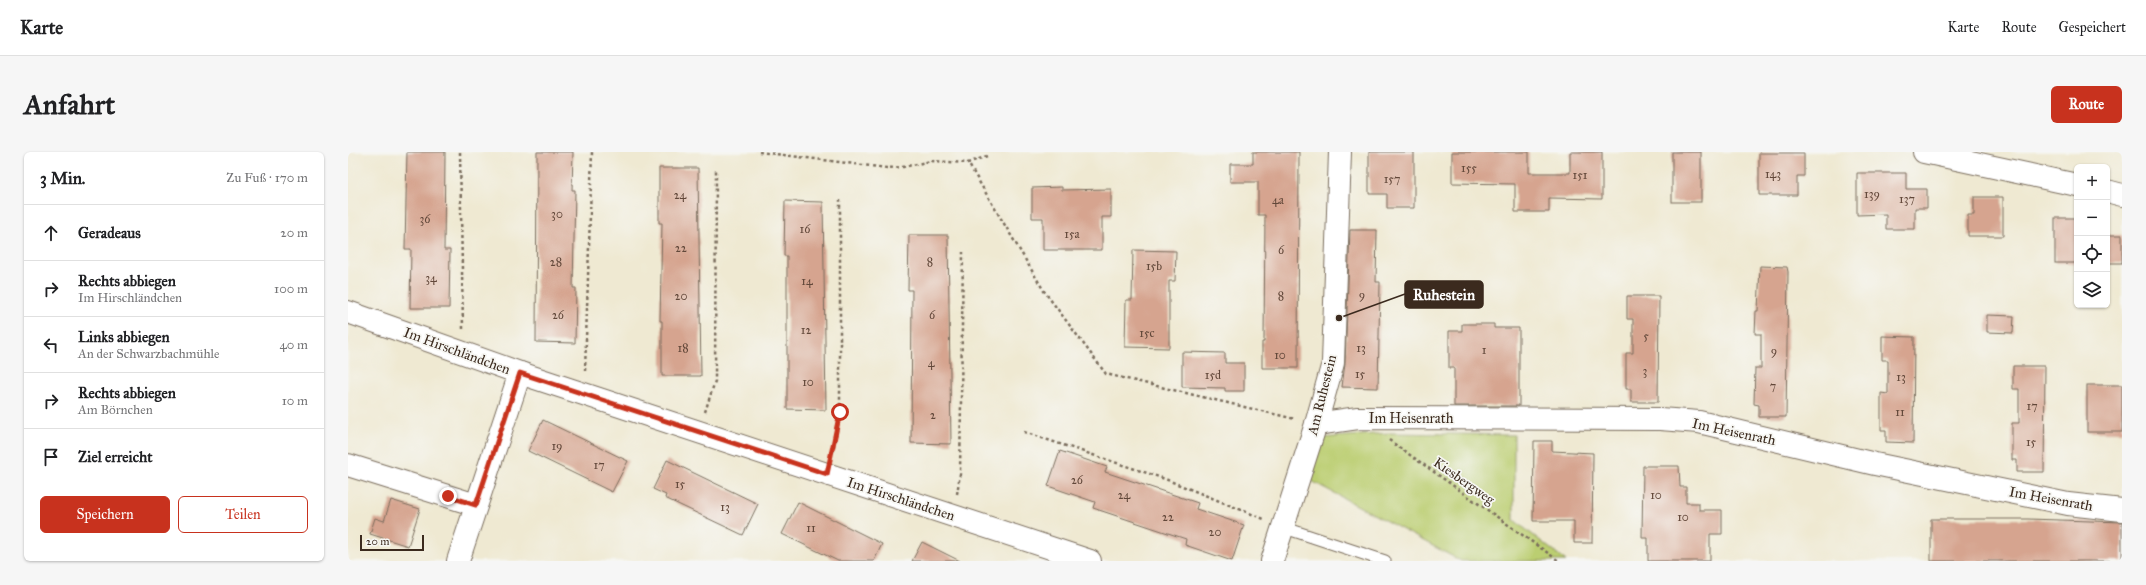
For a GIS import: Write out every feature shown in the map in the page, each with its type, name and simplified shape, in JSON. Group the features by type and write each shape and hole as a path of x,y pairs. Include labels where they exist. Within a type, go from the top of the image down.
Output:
{"street":[{"name":"Am Ruhestein","path":"1272,561 1316,424 1333,363 1340,152"},
{"path":"1924,152 2074,184"},
{"path":"2110,193 2122,195"},
{"name":"Im Hirschländchen","path":"348,312 520,373 1090,561"},
{"path":"458,561 520,373"},
{"name":"Im Heisenrath","path":"1316,424 1358,418 1660,419 1699,422 1891,468 2068,504 2122,510"},
{"path":"348,465 476,505"}],"lane":[{"path":"1282,527 1385,561"}],"path":[{"path":"460,152 464,353"},
{"path":"584,394 592,152"},
{"path":"759,152 887,168 902,167 931,161 968,163 988,156"},
{"path":"968,163 1044,291 1106,374 1316,424"},
{"path":"698,432 715,381 716,170"},
{"path":"827,474 840,412 840,200"},
{"path":"953,516 960,474 963,252"},
{"name":"Kiesbergweg","path":"1358,418 1560,561"},
{"path":"1024,432 1165,479 1282,527"}],"green space":[{"path":"1389,433 1514,435 1514,520 1566,561 1461,561 1306,478 1320,438"}],"building":[{"path":"407,152 445,152 444,250 450,250 449,308 410,308 411,249 405,249"},
{"path":"537,152 573,152 572,190 575,190 573,288 576,288 575,343 536,342"},
{"path":"1253,152 1299,152 1298,368 1262,368 1262,342 1264,342 1265,215 1258,215 1258,182 1230,182 1230,164 1253,164"},
{"path":"1369,152 1414,152 1414,208 1387,208 1387,194 1369,194"},
{"path":"1452,152 1529,152 1529,173 1570,173 1570,152 1602,152 1602,199 1549,198 1549,212 1515,212 1515,184 1452,183"},
{"path":"1672,152 1701,152 1701,202 1672,202"},
{"path":"1759,153 1804,153 1804,176 1797,176 1797,195 1759,195"},
{"path":"659,168 698,168 701,376 662,376 662,321 660,321 662,223 659,223"},
{"path":"1857,173 1906,173 1906,189 1927,189 1927,208 1915,208 1915,229 1886,229 1886,214 1857,215"},
{"path":"1062,187 1062,190 1111,189 1111,217 1102,217 1102,250 1043,250 1043,218 1032,218 1032,188"},
{"path":"1974,197 2003,197 2003,236 1968,236 1968,215 1974,215"},
{"path":"785,201 823,202 826,410 787,409 787,256 784,256"},
{"path":"2055,218 2074,218 2074,263 2055,263"},
{"path":"1350,230 1377,230 1376,282 1380,282 1378,388 1342,387 1345,363"},
{"path":"909,235 948,235 951,444 911,443 912,290 908,290"},
{"path":"2110,235 2122,235 2122,263 2110,263"},
{"path":"1133,250 1176,251 1175,281 1169,281 1169,348 1125,347 1126,300 1132,300"},
{"path":"1760,266 1787,267 1788,272 1786,417 1759,417 1759,405 1754,404 1755,368 1761,368 1761,334 1755,334 1756,311 1758,311"},
{"path":"1627,296 1659,296 1658,402 1631,402 1631,389 1626,389 1626,353 1633,353 1633,319 1627,319"},
{"path":"1987,315 2014,316 2013,333 1987,332"},
{"path":"1462,324 1494,324 1494,328 1519,328 1519,406 1454,406 1454,368 1449,368 1449,331 1462,331"},
{"path":"1882,336 1914,337 1913,443 1886,442 1886,430 1881,430 1881,393 1888,394 1888,360 1882,360"},
{"path":"1182,352 1225,353 1225,363 1244,363 1244,391 1225,391 1225,388 1182,387"},
{"path":"2013,366 2045,366 2044,472 2017,472 2017,460 2012,460 2012,423 2019,423 2019,389 2013,389"},
{"path":"2087,385 2122,385 2122,432 2087,432"},
{"path":"543,420 628,461 612,492 528,451"},
{"path":"1534,441 1552,441 1552,451 1593,453 1592,543 1574,543 1574,521 1533,521"},
{"path":"1060,451 1107,467 1105,472 1198,503 1196,509 1244,525 1232,561 1185,545 1186,539 1093,508 1095,502 1048,486"},
{"path":"667,460 758,504 743,535 665,498 666,495 653,489"},
{"path":"1643,466 1679,466 1680,487 1686,487 1686,503 1699,503 1699,510 1722,510 1722,534 1710,534 1710,561 1648,561 1648,538 1642,538"},
{"path":"391,500 420,509 408,546 370,534 375,518 384,521"},
{"path":"798,502 882,544 874,561 838,561 782,534"},
{"path":"1931,519 2028,519 2122,522 2122,561 1931,561"},
{"path":"922,542 960,561 912,561"}],"place":[{"name":"Ruhestein","path":"1339,318"}],"route":[{"path":"448,496 476,505 520,373 827,474 840,412"}]}
